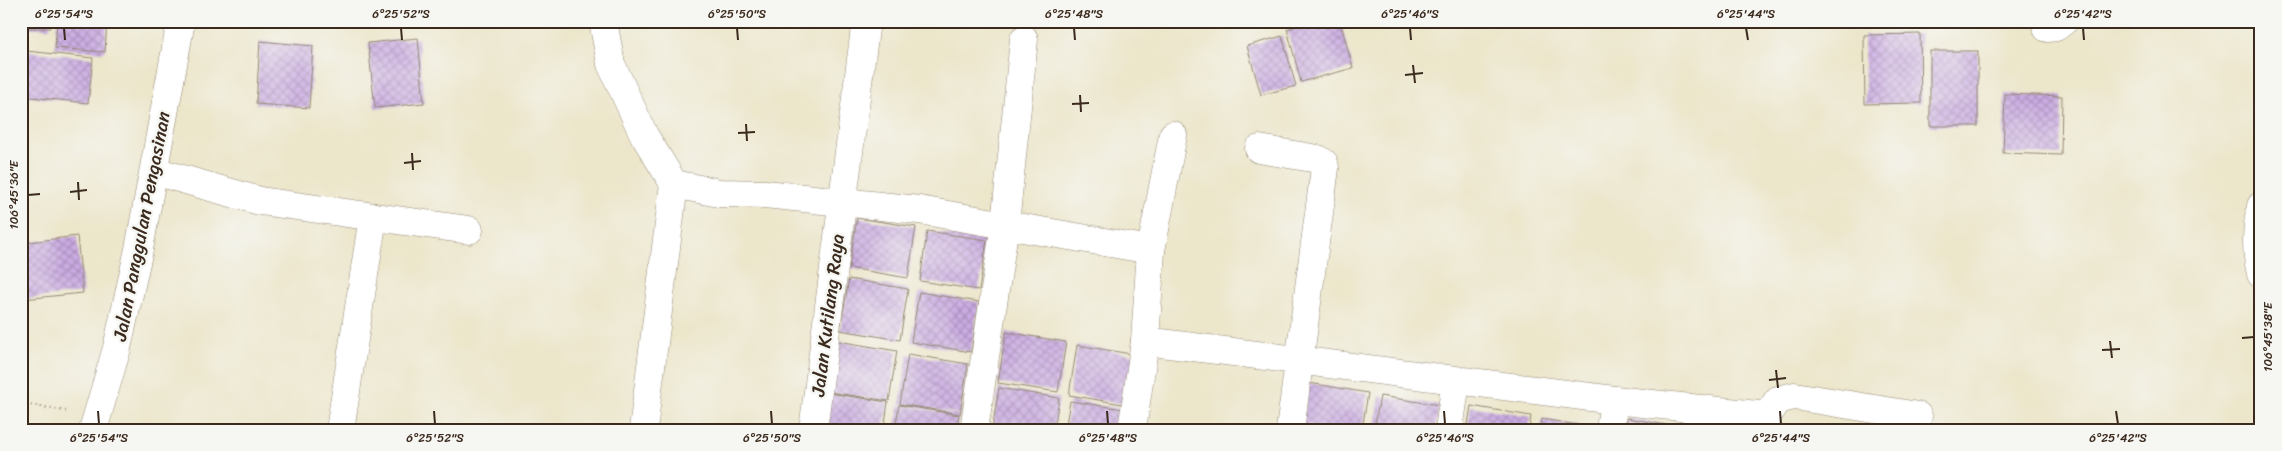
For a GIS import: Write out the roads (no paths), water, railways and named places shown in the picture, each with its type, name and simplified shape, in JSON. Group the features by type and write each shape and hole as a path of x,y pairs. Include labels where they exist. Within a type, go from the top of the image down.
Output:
{"street":[{"name":"Jalan Panggulan Pengasinan","path":"96,423 117,348 154,171 181,21"},
{"path":"603,21 611,64 644,136 674,184 643,430"},
{"name":"Jalan Kutilang Raya","path":"813,430 866,21"},
{"path":"974,430 1005,224 1024,39"},
{"path":"1132,430 1145,341 1151,250 1173,135"},
{"path":"1259,150 1318,160 1324,163 1290,430"},
{"path":"154,171 260,201 469,230"},
{"path":"674,184 719,193 765,194 919,210 1151,250"},
{"path":"2261,206 2256,234 2257,260 2261,274"},
{"path":"340,430 373,217"},
{"path":"1145,341 1614,400 1766,423 1778,400 1794,396 1918,416 1916,430"},
{"path":"1449,430 1456,381"},
{"path":"1610,430 1614,400"}]}
